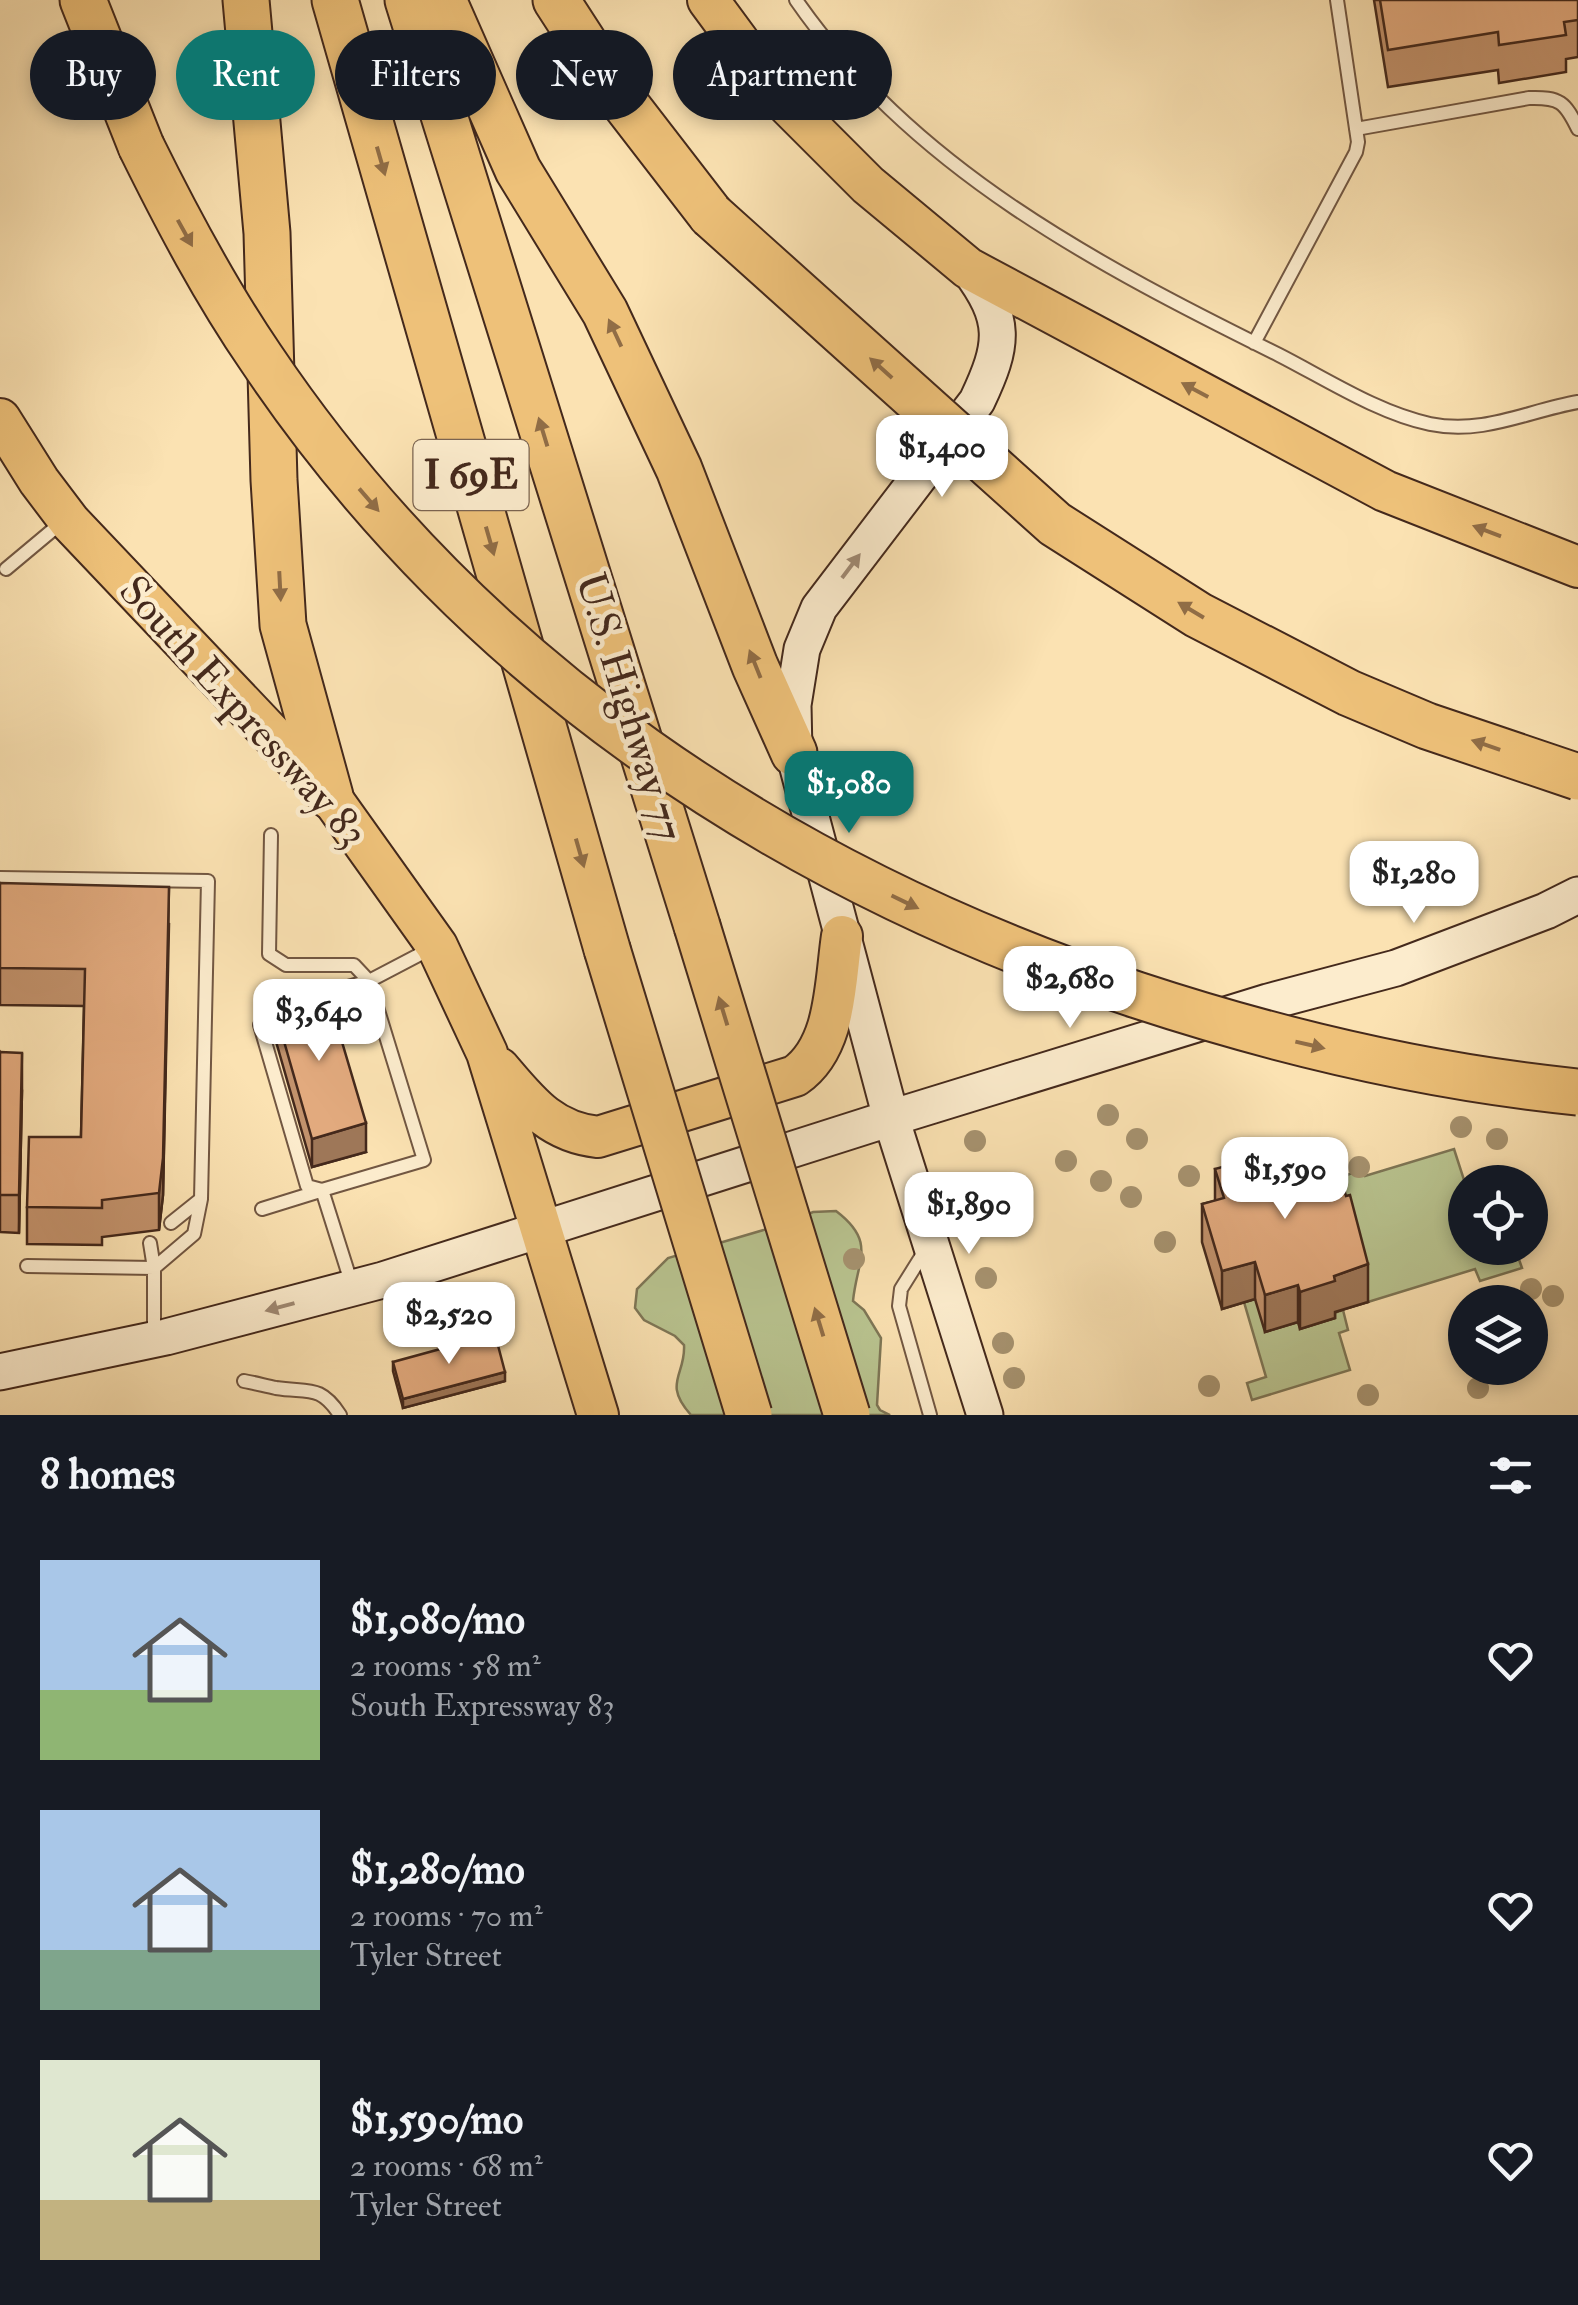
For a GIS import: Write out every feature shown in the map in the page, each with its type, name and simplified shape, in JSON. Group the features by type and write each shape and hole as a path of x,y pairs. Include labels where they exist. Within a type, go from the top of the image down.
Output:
{"highway":[{"path":"83,0 141,146 176,215 252,344 362,491 443,580 580,704 700,790 828,864 915,907 1093,980 1277,1037 1371,1059 1578,1092"},
{"path":"246,0 268,233 282,624 330,796"},
{"name":"U.S. Highway 77","path":"335,0 607,950 749,1415"},
{"name":"U.S. Highway 77","path":"408,0 847,1415"},
{"path":"442,0 518,170 605,312 671,452 794,753"},
{"path":"556,0 613,88 710,215 1055,524 1198,615 1349,692 1427,726 1578,777"}],"main road":[{"path":"708,0 778,96 868,185 968,268 1385,491 1578,567"},
{"path":"968,268 997,314 996,362 977,401 819,608 802,648 793,705 794,753 891,1118 985,1415"},
{"name":"South Expressway 83","path":"0,419 67,518 330,796 436,946 487,1053 598,1415"},
{"path":"0,1372 154,1340 353,1288 542,1231 891,1118 1268,1002 1396,968 1578,895"},
{"path":"487,1053 540,1116 563,1130 598,1137 795,1076 819,1053 827,1028 842,936"}],"lane":[{"path":"796,0 875,93 985,189 1058,239 1254,343 1372,402 1431,424 1501,424 1578,402"},
{"path":"1254,343 1356,152 1337,0"},
{"path":"1356,129 1529,98 1562,103 1572,113 1578,129"},
{"path":"6,570 67,518"},
{"path":"262,1208 424,1160 368,981 354,965 286,966 269,954 271,835"},
{"path":"0,878 208,881 201,1199 194,1234 154,1268 27,1266"},
{"path":"322,1190 306,1186 260,1025 268,1011 368,981 436,946"},
{"path":"322,1190 353,1288"},
{"path":"170,1223 201,1199"},
{"path":"150,1243 154,1340"},
{"path":"930,1243 901,1289 900,1306 930,1415"},
{"path":"244,1381 310,1389 330,1398 340,1415"}],"green space":[{"path":"1454,1149 1459,1165 1448,1165 1448,1265 1522,1268 1480,1281 1475,1269 1368,1302 1309,1187 1362,1170 1365,1176"},
{"path":"836,1211 857,1232 860,1242 853,1301 864,1310 881,1338 877,1405 890,1415 691,1415 682,1404 677,1387 684,1345 644,1320 635,1308 637,1289 668,1258 813,1212"},
{"path":"1255,1299 1298,1322 1300,1328 1334,1318 1334,1313 1343,1310 1348,1330 1339,1333 1350,1370 1252,1400 1247,1383 1266,1377 1244,1302"}],"building":[{"path":"1380,0 1578,0 1578,20 1564,22 1566,35 1499,45 1498,32 1388,50"},
{"path":"0,883 169,887 159,1193 102,1200 102,1208 27,1207 29,1137 81,1137 85,969 0,968"},
{"path":"326,988 366,1123 312,1139 273,1003"},
{"path":"0,1052 22,1053 19,1195 0,1195"},
{"path":"1281,1150 1305,1162 1308,1171 1336,1163 1346,1196 1350,1195 1368,1264 1334,1276 1335,1281 1300,1292 1298,1285 1265,1295 1255,1262 1222,1271 1202,1204 1224,1198 1215,1169"},
{"path":"495,1334 505,1372 403,1399 393,1362"}]}
